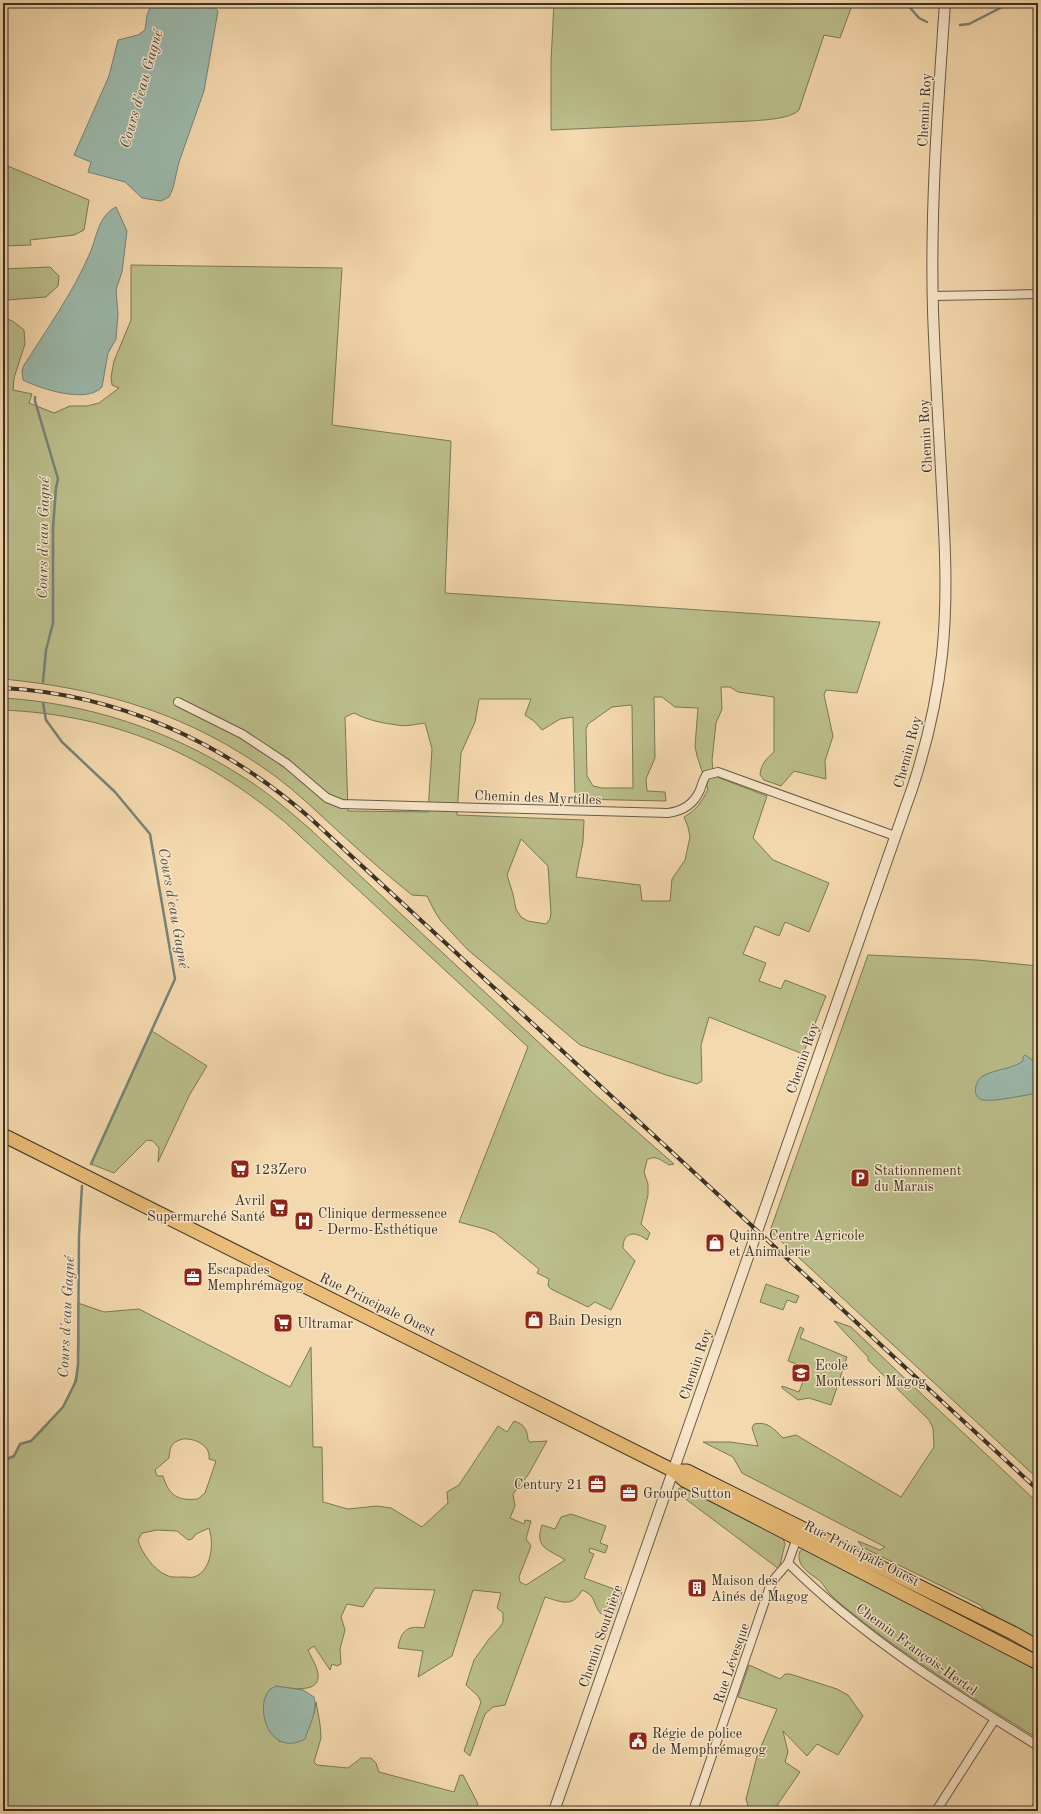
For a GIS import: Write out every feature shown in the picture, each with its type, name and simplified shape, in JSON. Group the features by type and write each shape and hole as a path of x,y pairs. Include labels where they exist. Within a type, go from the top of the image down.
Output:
{"main road":[{"name":"Rue Principale Ouest","path":"3,1135 674,1471 687,1471 1038,1662"},
{"name":"Rue Principale Ouest","path":"799,1532 1038,1647"}],"street":[{"name":"Chemin Roy","path":"674,1471 708,1367 914,786 927,737 938,678 944,631 946,563 933,296 934,188 946,3"},
{"path":"933,296 1038,294"},
{"name":"Chemin des Myrtilles","path":"178,702 242,734 286,763 327,798 342,804 668,813 679,811 689,805 697,796 706,775 718,772 895,836"},
{"name":"Chemin Southière","path":"554,1811 674,1471"},
{"name":"Rue Lévesque","path":"693,1811 769,1589 775,1578 788,1563 799,1532"},
{"name":"Chemin François-Hertel","path":"788,1563 833,1604 884,1644 936,1681 1038,1746"},
{"path":"936,1811 995,1719"}],"green space":[{"path":"3,3 87,3 3,6"},
{"path":"554,3 853,3 840,38 824,35 799,110 795,113 776,118 751,121 551,130 551,61"},
{"path":"3,164 89,200 84,230 74,235 30,240 31,245 3,246"},
{"path":"131,265 342,268 332,425 451,441 445,593 880,622 857,693 826,690 824,695 833,736 825,761 826,779 794,771 781,786 764,780 760,775 761,768 766,759 774,752 774,697 738,692 730,687 721,687 722,709 716,723 712,760 713,770 717,777 767,796 753,838 773,860 829,883 809,932 785,922 779,936 755,926 743,954 766,963 759,981 781,989 785,980 826,996 803,1054 709,1017 701,1045 702,1081 697,1084 666,1075 580,1045 467,949 441,921 427,896 412,895 393,880 292,789 243,755 212,737 179,721 146,708 77,690 3,679 3,317 14,322 24,330 25,344 14,378 13,390 32,394 29,403 54,413 70,406 87,406 99,403 119,388 112,385 111,377 114,361 131,320","holes":["654,697 662,697 675,707 698,708 695,746 708,789 698,805 692,812 684,817 690,837 685,860 672,879 670,901 642,901 640,885 576,877 583,842 584,820 457,815 461,753 475,722 479,699 531,699 525,715 534,721 542,730 560,719 573,717 575,799 666,801 665,792 647,791 646,779 655,758","632,706 633,788 602,788 593,786 587,776 586,729 588,724 612,707","354,713 364,718 400,726 425,723 432,749 428,812 348,811 345,717","521,839 548,866 551,913 550,919 546,924 528,921 521,917 516,909 507,875"]},
{"path":"50,267 59,276 58,286 46,297 7,300 3,304 3,269"},
{"path":"3,698 65,706 96,713 156,732 213,759 258,787 310,829 593,1093 674,1164 669,1165 656,1158 650,1158 647,1160 644,1172 648,1184 648,1195 641,1224 650,1233 647,1240 635,1234 631,1234 625,1238 623,1248 635,1261 611,1310 595,1302 588,1307 551,1289 548,1286 549,1279 537,1273 539,1269 495,1233 459,1222 528,1047 286,823 254,798 222,776 188,757 119,729 44,713 3,710"},
{"path":"868,955 977,960 1038,966 1038,1479 770,1231"},
{"path":"152,1031 207,1066 190,1094 158,1162 159,1148 153,1141 147,1140 114,1173 91,1164"},
{"path":"766,1284 799,1296 796,1303 787,1300 783,1310 760,1302"},
{"path":"78,1303 104,1312 139,1309 290,1387 311,1347 313,1447 322,1447 323,1502 348,1509 377,1506 391,1508 422,1527 448,1503 447,1492 459,1485 498,1426 507,1432 514,1421 521,1424 525,1428 528,1440 530,1442 547,1441 528,1475 513,1494 515,1506 510,1518 524,1524 525,1520 531,1521 526,1539 531,1546 519,1577 520,1582 526,1585 565,1560 544,1547 542,1544 540,1533 542,1525 555,1529 561,1517 571,1514 606,1526 600,1543 608,1546 605,1553 590,1548 589,1552 594,1554 584,1578 622,1592 611,1621 599,1612 593,1598 582,1590 575,1599 566,1602 545,1597 505,1705 493,1707 485,1714 470,1756 464,1751 481,1702 478,1696 466,1685 474,1660 503,1622 503,1613 497,1608 501,1593 473,1590 452,1656 418,1677 423,1651 398,1648 399,1642 406,1630 413,1627 424,1628 435,1590 375,1588 363,1607 347,1604 341,1617 345,1630 340,1649 341,1664 337,1666 332,1664 330,1670 314,1646 308,1650 318,1674 318,1681 309,1688 302,1689 276,1686 265,1719 272,1734 280,1742 314,1713 316,1702 321,1738 314,1762 317,1765 348,1768 361,1758 371,1758 376,1763 379,1772 454,1792 460,1775 463,1775 478,1804 475,1811 3,1811 3,1468 7,1459 14,1456 20,1444 33,1439 39,1434 60,1411 69,1396 78,1362","holes":["183,1439 201,1443 205,1446 209,1454 209,1459 216,1461 205,1493 198,1499 185,1499 175,1496 171,1493 163,1476 157,1476 155,1470 169,1458 171,1448 174,1443","209,1528 211,1534 211,1549 208,1563 205,1569 194,1577 173,1577 161,1573 142,1550 138,1540 142,1533 157,1530 177,1531 188,1540 192,1539 196,1534"]},
{"path":"834,1321 851,1327 1038,1503 1038,1640 985,1611 980,1605 862,1547 858,1541 880,1550 885,1547 742,1473 733,1457 703,1442 730,1442 758,1446 752,1428 754,1424 759,1423 767,1425 783,1438 796,1435 901,1497 934,1447 933,1428 929,1420 868,1360 868,1357"},
{"path":"800,1327 804,1329 800,1338 847,1357 831,1405 809,1398 798,1400 782,1388 782,1386 799,1392 808,1368 788,1361"},
{"path":"686,1487 782,1536 785,1544 779,1569 675,1491"},
{"path":"805,1548 1038,1666 1038,1739 917,1661 843,1606 831,1595 820,1581 801,1565 799,1556 800,1551"},
{"path":"749,1665 780,1679 785,1674 790,1674 837,1689 848,1695 863,1716 838,1755 817,1744 807,1756 783,1731 788,1752 785,1762 800,1772 778,1804 776,1811 752,1811 748,1806 746,1799 757,1756 777,1709 738,1697"}],"water":[{"path":"152,3 210,3 218,11 204,91 179,162 173,188 169,197 161,201 142,198 125,182 88,172 91,162 74,155 109,76 118,40 138,35 145,30 147,15"},
{"path":"116,207 127,231 122,272 116,290 118,314 116,339 108,353 102,387 95,392 75,395 52,391 23,380 23,367 76,282 90,253 102,221 110,211"},
{"path":"1025,1055 1032,1060 1038,1060 1038,1093 1002,1099 979,1099 976,1093 976,1085 980,1078 993,1072 1019,1064 1023,1061 1023,1057"},
{"path":"276,1686 303,1690 314,1697 314,1713 305,1739 295,1743 287,1743 279,1740 268,1728 265,1720 264,1701 269,1690"}],"waterway":[{"path":"906,3 919,18 927,22"},
{"path":"960,25 969,24 1010,3"},
{"name":"Cours d'eau Gagné","path":"35,397 58,479 53,528 53,623 46,650 43,682"},
{"name":"Cours d'eau Gagné","path":"43,703 46,720 62,742 115,792 150,834 175,979 91,1164"},
{"name":"Cours d'eau Gagné","path":"3,1468 7,1459 14,1456 20,1444 31,1441 63,1407 76,1381 78,1365 79,1236 82,1186"}],"railway":[{"path":"3,688 46,692 87,700 128,712 167,727 205,745 241,766 276,790 309,817 1038,1490"}],"place":[{"name":"123Zero","path":"240,1169"},
{"name":"Stationnement du Marais","path":"860,1178"},
{"name":"Avril Supermarché Santé","path":"279,1208"},
{"name":"Clinique dermessence - Dermo-Esthétique","path":"304,1221"},
{"name":"Quinn Centre Agricole et Animalerie","path":"715,1243"},
{"name":"Escapades Memphrémagog","path":"193,1277"},
{"name":"Bain Design","path":"534,1320"},
{"name":"Ultramar","path":"283,1323"},
{"name":"Ecole Montessori Magog","path":"801,1373"},
{"name":"Century 21","path":"597,1484"},
{"name":"Groupe Sutton","path":"629,1493"},
{"name":"Maison des Aînés de Magog","path":"697,1588"},
{"name":"Régie de police de Memphrémagog","path":"638,1741"}]}
